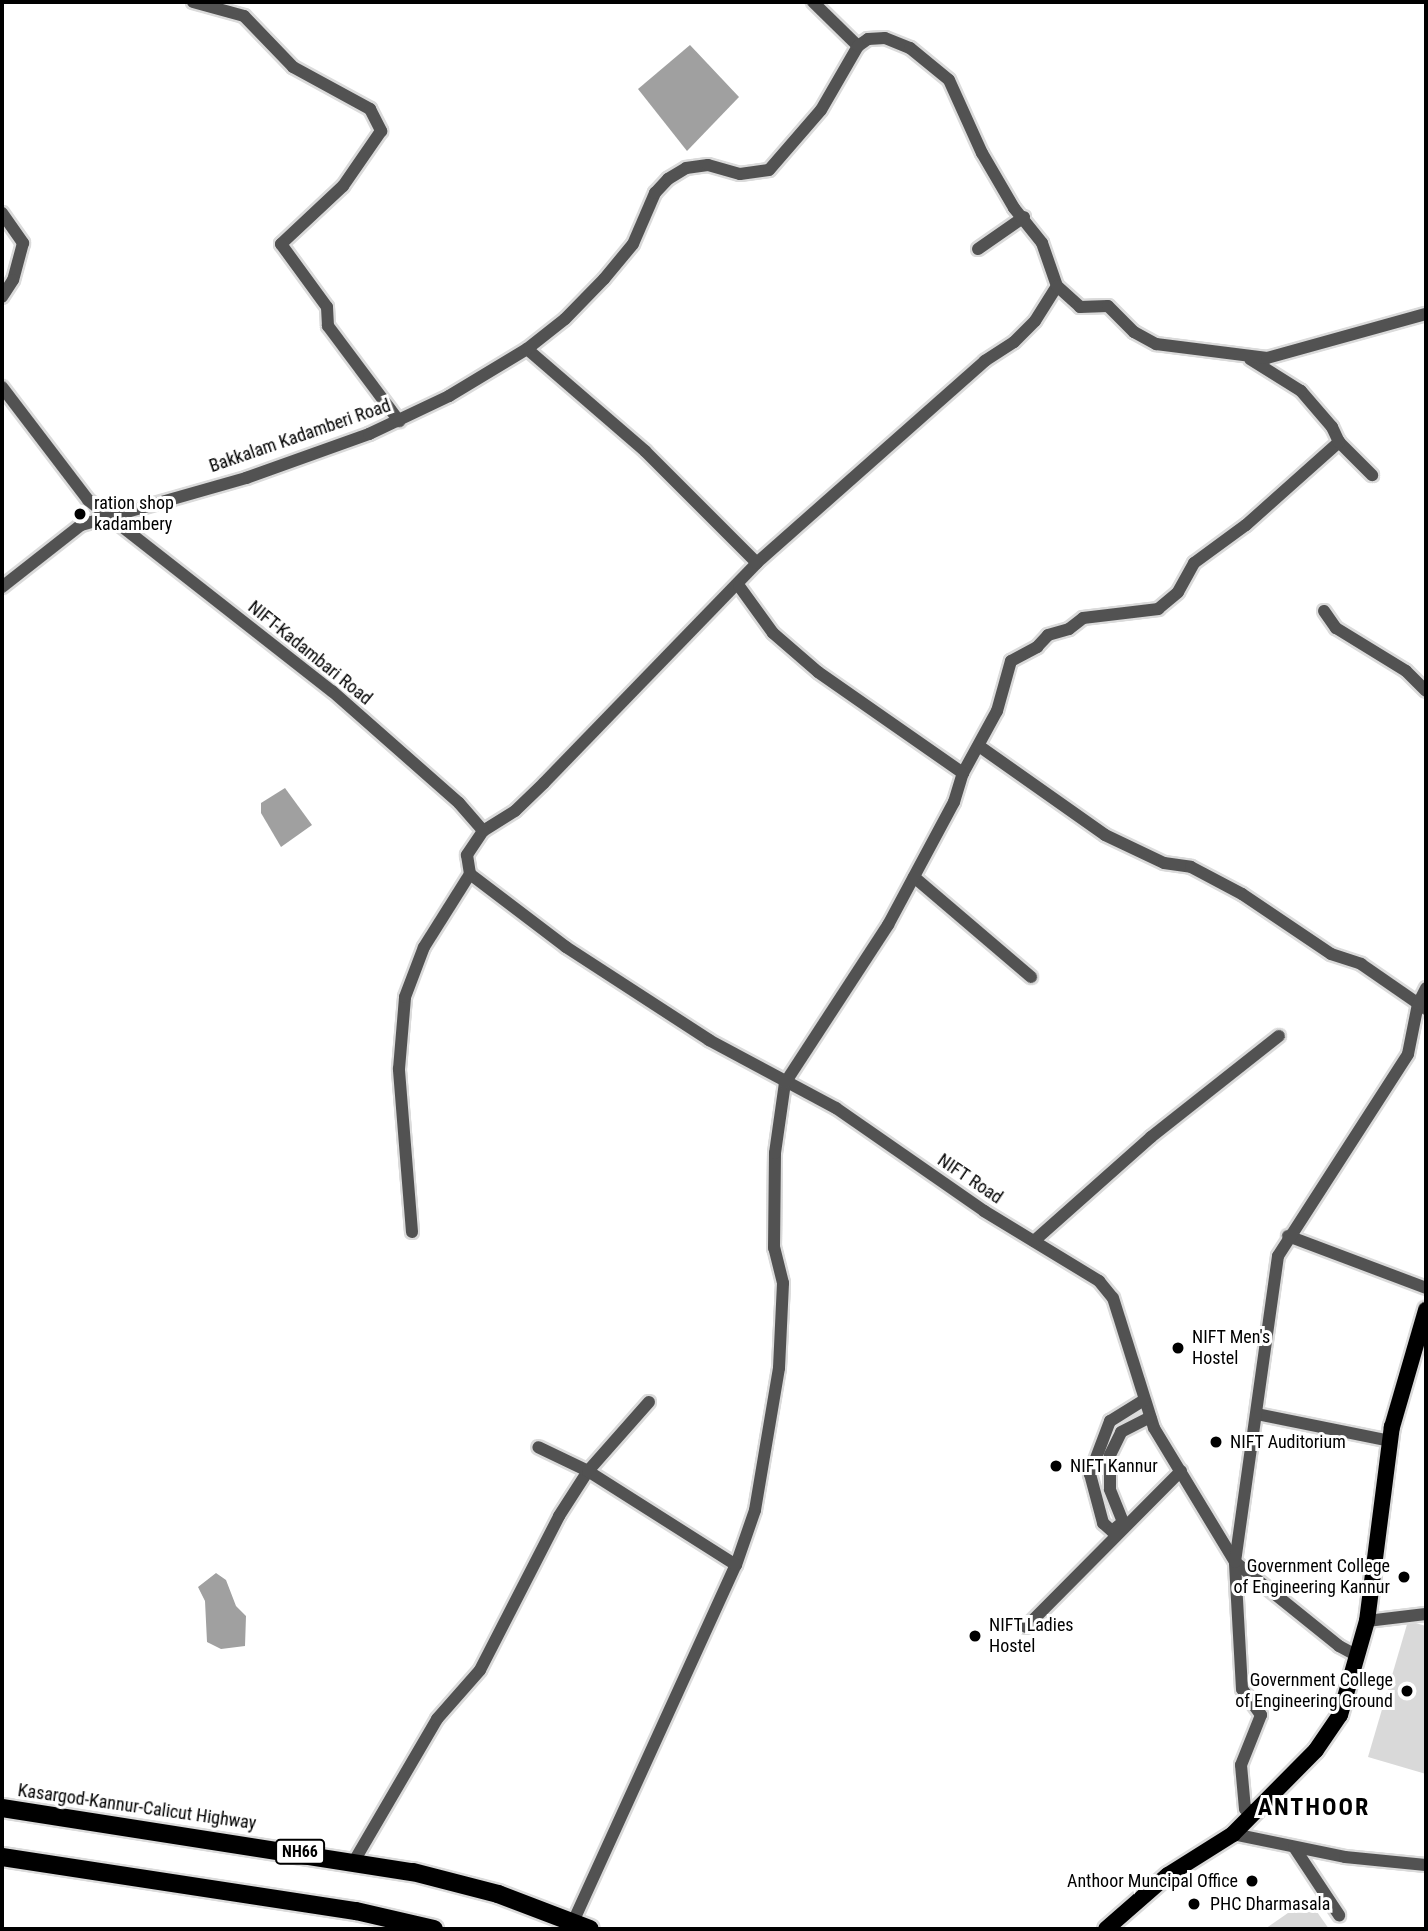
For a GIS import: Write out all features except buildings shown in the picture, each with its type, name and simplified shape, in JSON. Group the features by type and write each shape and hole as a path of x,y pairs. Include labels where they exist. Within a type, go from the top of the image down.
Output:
{"highway":[{"name":"Kasargod-Kannur-Calicut Highway","path":"2,1808 354,1863 457,1883 581,1926"},
{"path":"2,1857 356,1911 434,1929"}],"main road":[{"path":"1106,1929 1168,1875 1233,1834 1316,1750 1340,1715 1367,1621 1401,1386 1426,1310"}],"street":[{"path":"193,2 244,16 293,67 370,109 381,131 343,186 281,244 327,307 328,326 399,421"},
{"path":"813,2 858,46 868,39 885,38 910,48 949,80 982,153 1042,243 1056,286 1080,307 1108,306 1126,325 1156,344 1267,358 1311,349 1426,314"},
{"name":"Bakkalam Kadamberi Road","path":"2,586 81,525 106,515 246,478 399,421 527,349 565,319 612,270 633,244 655,192 668,179 686,168 708,165 740,174 769,170 821,110 858,46"},
{"path":"2,213 23,243 13,280 2,297"},
{"path":"978,249 1024,217"},
{"path":"412,1232 399,1069 405,997 424,947 470,874 467,855 482,831 515,811 544,783 715,604 739,586 757,563 985,361 1014,342 1035,321 1056,286"},
{"path":"527,349 645,452 757,563"},
{"path":"1246,356 1301,391 1332,427 1339,442 1372,475"},
{"name":"NIFT-Kadambari Road","path":"2,387 69,481 106,515 332,691 458,803 482,831"},
{"path":"581,1926 736,1565 755,1510 779,1368 783,1283 774,1248 775,1153 785,1083 862,970 914,877 954,802 964,773 997,711 1011,661 1037,647 1048,635 1069,629 1083,618 1158,609 1178,592 1194,563 1246,525 1339,442"},
{"path":"739,586 773,633 818,672 964,773"},
{"path":"1324,611 1336,628 1406,671 1426,691"},
{"path":"979,746 1105,835 1164,863 1191,867 1232,888 1331,954 1361,964 1422,1006"},
{"name":"NIFT Road","path":"470,874 566,947 721,1047 836,1108 1034,1241 1099,1281 1113,1298 1150,1417 1236,1562 1339,1646 1358,1656"},
{"path":"914,877 1031,977"},
{"path":"1255,1811 1245,1809 1241,1765 1261,1715 1242,1689 1236,1562 1278,1256 1288,1236 1408,1054 1426,988"},
{"path":"1034,1241 1151,1137 1279,1037"},
{"path":"1288,1236 1426,1288"},
{"path":"1144,1400 1119,1414 1104,1430 1090,1474 1103,1523 1112,1531 1124,1522 1110,1489 1111,1455 1121,1433 1150,1417"},
{"path":"354,1863 437,1719 480,1670 559,1516 588,1471 649,1402"},
{"path":"1257,1414 1391,1441"},
{"path":"538,1447 588,1471 736,1565"},
{"path":"1026,1627 1181,1471"},
{"path":"1367,1621 1426,1614"},
{"path":"1233,1834 1345,1857 1426,1865"},
{"path":"1294,1847 1339,1914"}],"shaded area":[{"path":"690,45 739,97 687,151 638,89"},
{"path":"285,788 312,825 281,847 261,813 261,803"},
{"path":"216,1573 226,1580 236,1606 246,1616 245,1646 221,1649 207,1642 205,1601 198,1587"},
{"name":"Government College of Engineering Ground","path":"1408,1621 1426,1626 1426,1774 1368,1757"},
{"path":"1308,1899 1329,1929 1265,1929"}],"place":[{"name":"ration shop kadambery","path":"80,514"},
{"name":"NIFT Men's Hostel","path":"1178,1348"},
{"name":"NIFT Auditorium","path":"1216,1442"},
{"name":"NIFT Kannur","path":"1056,1466"},
{"name":"Government College of Engineering Kannur","path":"1404,1577"},
{"name":"NIFT Ladies Hostel","path":"975,1636"},
{"name":"Government College of Engineering Ground","path":"1407,1691"},
{"name":"Anthoor Muncipal Office","path":"1252,1881"},
{"name":"PHC Dharmasala","path":"1194,1904"}],"district":[{"name":"ANTHOOR","path":"1314,1808"}]}
